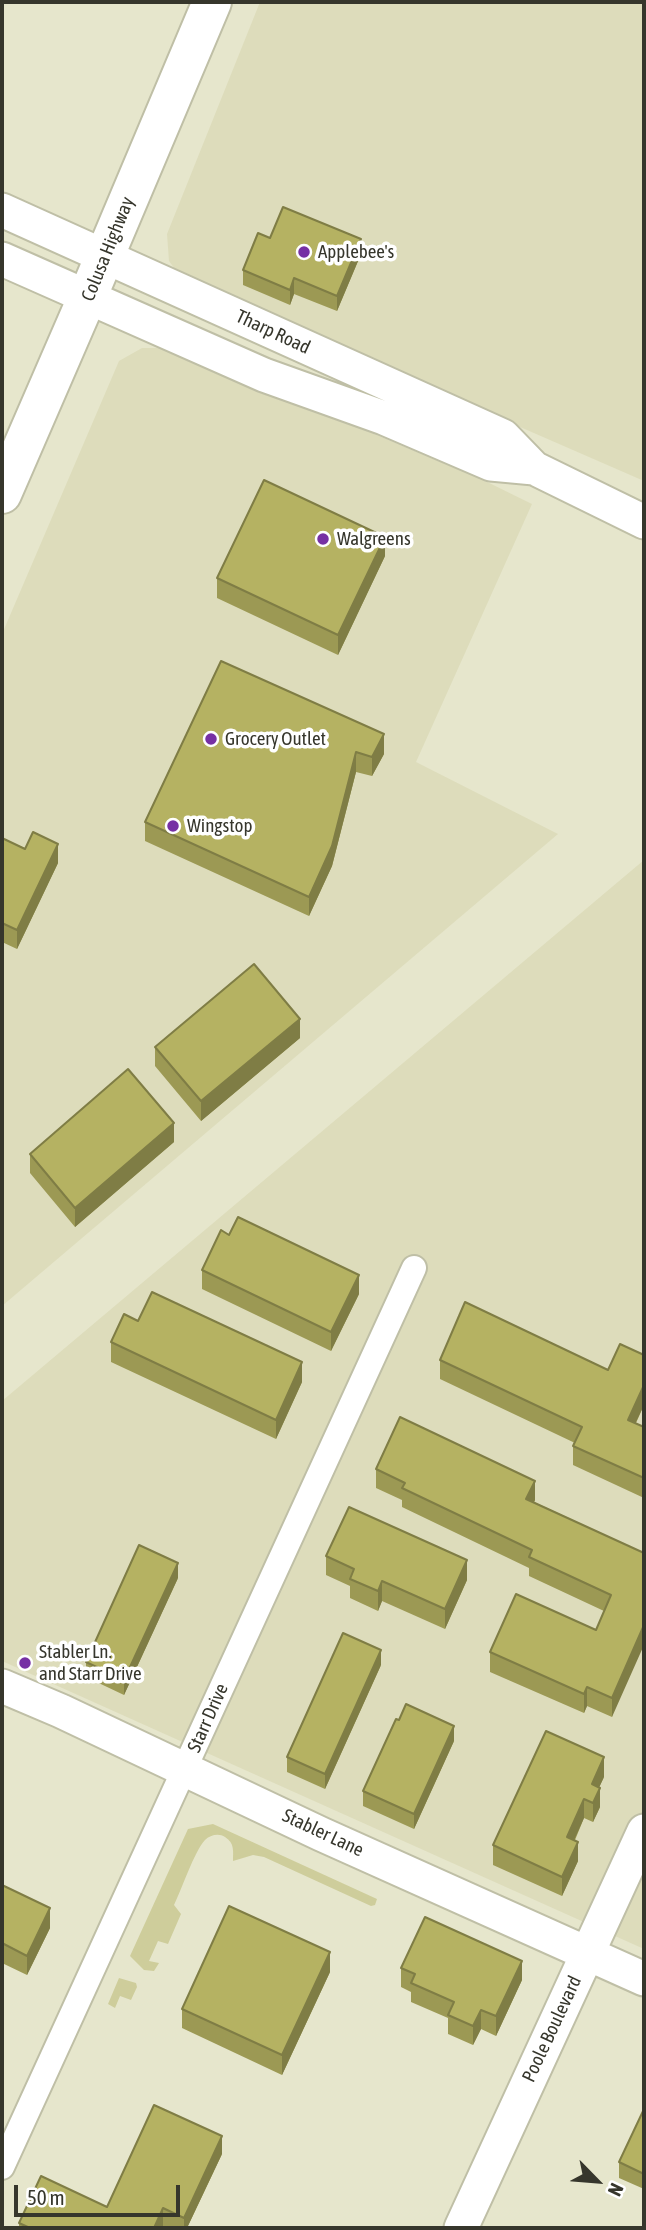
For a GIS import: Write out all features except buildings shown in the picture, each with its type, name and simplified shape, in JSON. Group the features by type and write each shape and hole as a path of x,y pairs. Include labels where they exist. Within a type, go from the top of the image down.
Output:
{"highway":[{"name":"Colusa Highway","path":"2,494 212,2"}],"street":[{"name":"Tharp Road","path":"2,210 503,436 534,468 644,522"},
{"name":"Tharp Road","path":"2,259 264,375 358,408 491,464 534,468"},
{"name":"Starr Drive","path":"2,2167 414,1268"},
{"name":"Stabler Lane","path":"2,1686 644,1979"},
{"name":"Poole Boulevard","path":"461,2228 644,1830"}],"shaded area":[{"path":"260,2 644,2 644,481 192,284 180,276 169,261 167,234"},
{"path":"142,348 170,348 481,479 532,504 416,762 558,834 2,1306 2,634 119,361"},
{"path":"644,860 644,1949 2,1661 2,1401"},
{"path":"213,1824 377,1899 375,1905 371,1906 264,1857 253,1855 233,1861 233,1848 228,1839 212,1836 205,1840 197,1853 174,1905 181,1914 168,1944 158,1941 149,1961 159,1963 154,1971 144,1970 130,1956 188,1829"},
{"path":"119,1978 136,1983 137,1987 131,2000 120,1996 115,2008 108,2004"}],"place":[{"name":"Applebee's","path":"304,252"},
{"name":"Walgreens","path":"323,539"},
{"name":"Grocery Outlet","path":"211,739"},
{"name":"Wingstop","path":"173,826"},
{"name":"Stabler Ln. and Starr Drive","path":"25,1663"}]}
